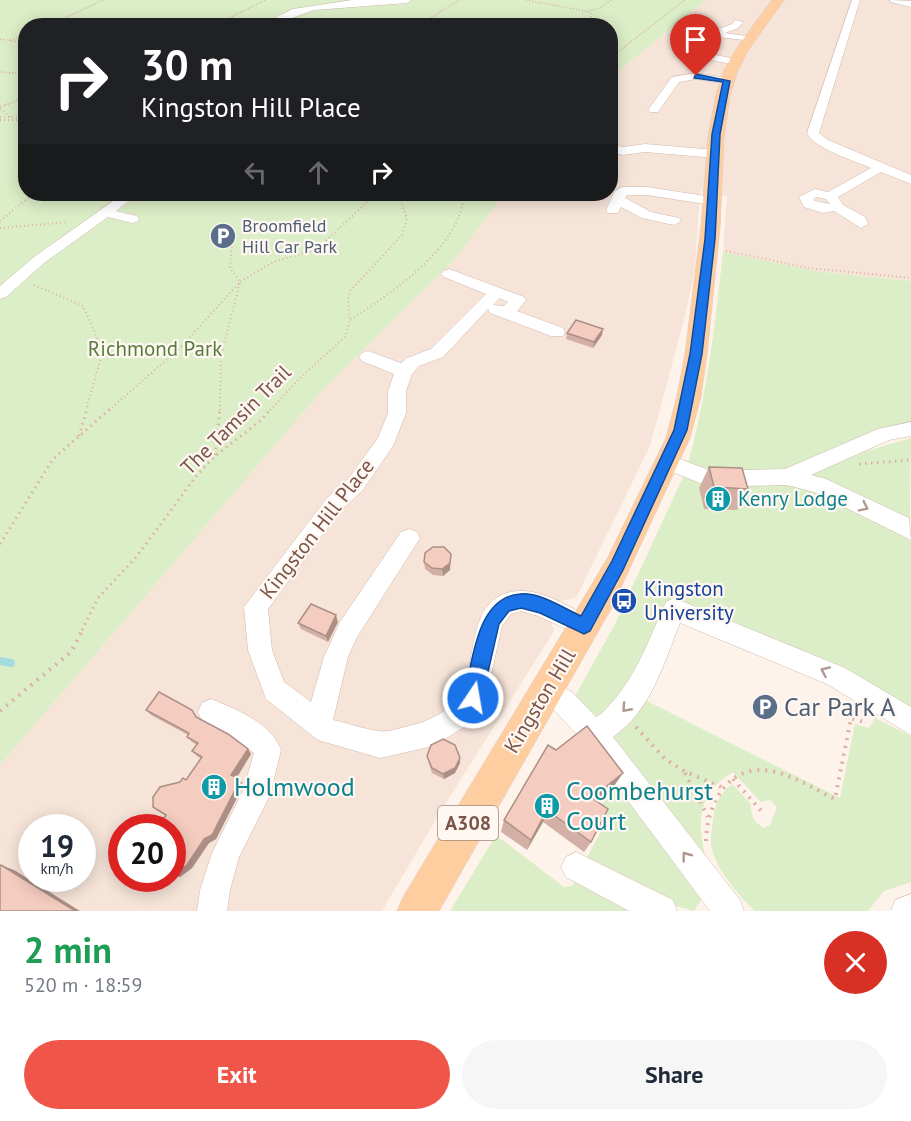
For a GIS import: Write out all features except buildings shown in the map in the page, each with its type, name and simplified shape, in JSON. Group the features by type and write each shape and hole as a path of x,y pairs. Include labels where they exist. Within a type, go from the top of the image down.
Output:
{"main road":[{"name":"A308","path":"712,204 719,113 727,81 750,39 778,0"},
{"name":"Kingston Hill","path":"417,911 483,795 548,690 618,566 667,462 684,420 696,354 712,204"}],"street":[{"path":"276,18 308,9 407,0"},
{"path":"856,0 813,133 815,138 824,143 911,180"},
{"path":"894,0 911,4"},
{"path":"738,22 735,26 719,32 720,35 750,39"},
{"path":"700,55 736,62"},
{"path":"654,110 666,90 681,77 696,76 727,81"},
{"path":"618,150 645,148 716,154"},
{"path":"861,224 860,220 833,201 881,167"},
{"path":"618,200 622,191 647,190 712,204"},
{"path":"0,294 121,201"},
{"path":"618,201 616,205 674,221"},
{"path":"102,214 132,219"},
{"path":"449,274 490,298 518,300 507,313 557,332"},
{"path":"368,357 404,371 413,362 436,353 490,298"},
{"name":"Kingston Hill Place","path":"404,371 397,391 397,413 386,441 355,485 333,504 256,608 260,650 275,690 327,731 380,745 434,733 460,715 473,698 491,621 504,605 521,601 543,606 584,626"},
{"path":"787,477 885,434 911,429"},
{"path":"667,462 710,479 787,477 819,485 911,531"},
{"path":"318,724 336,657 348,630 409,538"},
{"path":"594,734 621,714 639,693 674,609 767,645 836,676 911,722"},
{"path":"548,690 564,702 594,734 721,908"},
{"path":"211,712 247,729 261,740 268,750 256,795 226,853 215,890 212,911"},
{"path":"576,867 662,911"},
{"path":"906,911 911,909"}],"path":[{"path":"65,18 103,0"},
{"path":"251,6 255,0"},
{"path":"228,18 265,0"},
{"path":"431,18 459,0"},
{"path":"526,0 590,12 610,0"},
{"path":"618,52 685,0"},
{"path":"590,12 592,18"},
{"path":"9,40 18,37"},
{"path":"0,39 18,42"},
{"path":"0,72 18,73"},
{"path":"11,117 0,108 18,100"},
{"path":"0,119 18,118"},
{"path":"0,119 18,119"},
{"path":"0,220 24,201"},
{"path":"0,544 53,459 181,347 240,282 273,262 317,249 368,201"},
{"name":"The Tamsin Trail","path":"0,711 71,652 98,598 137,556 197,474 214,457 260,421 302,376 345,337 350,320 348,302 350,291 402,235 407,218 401,201"},
{"path":"350,320 389,294 432,254 454,226 463,201"},
{"path":"0,228 57,224 102,214"},
{"path":"214,457 222,393 221,356 240,282 230,267 232,242"},
{"path":"720,250 808,267 911,278"},
{"path":"19,278 83,306 103,351 78,438"},
{"path":"851,466 881,461 911,460"},
{"path":"621,714 665,759 684,771 721,787"},
{"path":"706,847 708,817 713,800 721,787 733,779 754,771 770,771 835,799 851,718 867,723"},
{"path":"684,771 708,817"},
{"path":"733,779 764,813"}],"shaded area":[{"path":"706,0 911,0 911,281 822,272 723,252 727,196 700,191 695,269 686,312 650,446 576,598 561,601 551,610 550,619 554,631 441,811 382,911 0,911 0,765 321,392 456,258 499,201 618,201 618,71"}],"green space":[{"name":"Richmond Park","path":"0,0 706,0 618,71 618,18 18,18 18,201 499,201 456,258 321,392 0,765"},
{"path":"723,252 822,272 911,281 911,424 786,470 711,475 687,467 705,387"},
{"path":"911,438 910,522 804,476 866,451"},
{"path":"684,475 801,486 897,528 911,542 911,712 675,602 622,699 594,719 575,696 616,622"},
{"path":"645,700 840,798 855,724 869,728 875,718 911,736 911,882 884,891 868,911 755,911 728,881 713,853 711,838 715,810 718,800 732,784 751,804 754,819 764,828 770,825 777,807 770,800 761,802 733,772 715,786 708,795 701,816 702,839 710,871 604,737"},
{"path":"620,787 701,900 694,911 676,906 676,911 450,911 496,835 564,887 572,886 608,818 600,805"}],"waterway":[{"path":"0,661 11,663"}],"place":[{"name":"Broomfield Hill Car Park","path":"223,236"},
{"name":"Kenry Lodge","path":"718,499"},
{"name":"Kingston University","path":"624,601"},
{"name":"Car Park A","path":"765,707"},
{"name":"Holmwood","path":"214,787"},
{"name":"Coombehurst Court","path":"547,806"}],"route":[{"path":"473,698 491,621 504,605 521,601 543,606 584,626 618,566 667,462 684,420 696,354 710,239 716,134 721,99 727,81 696,76"}]}
